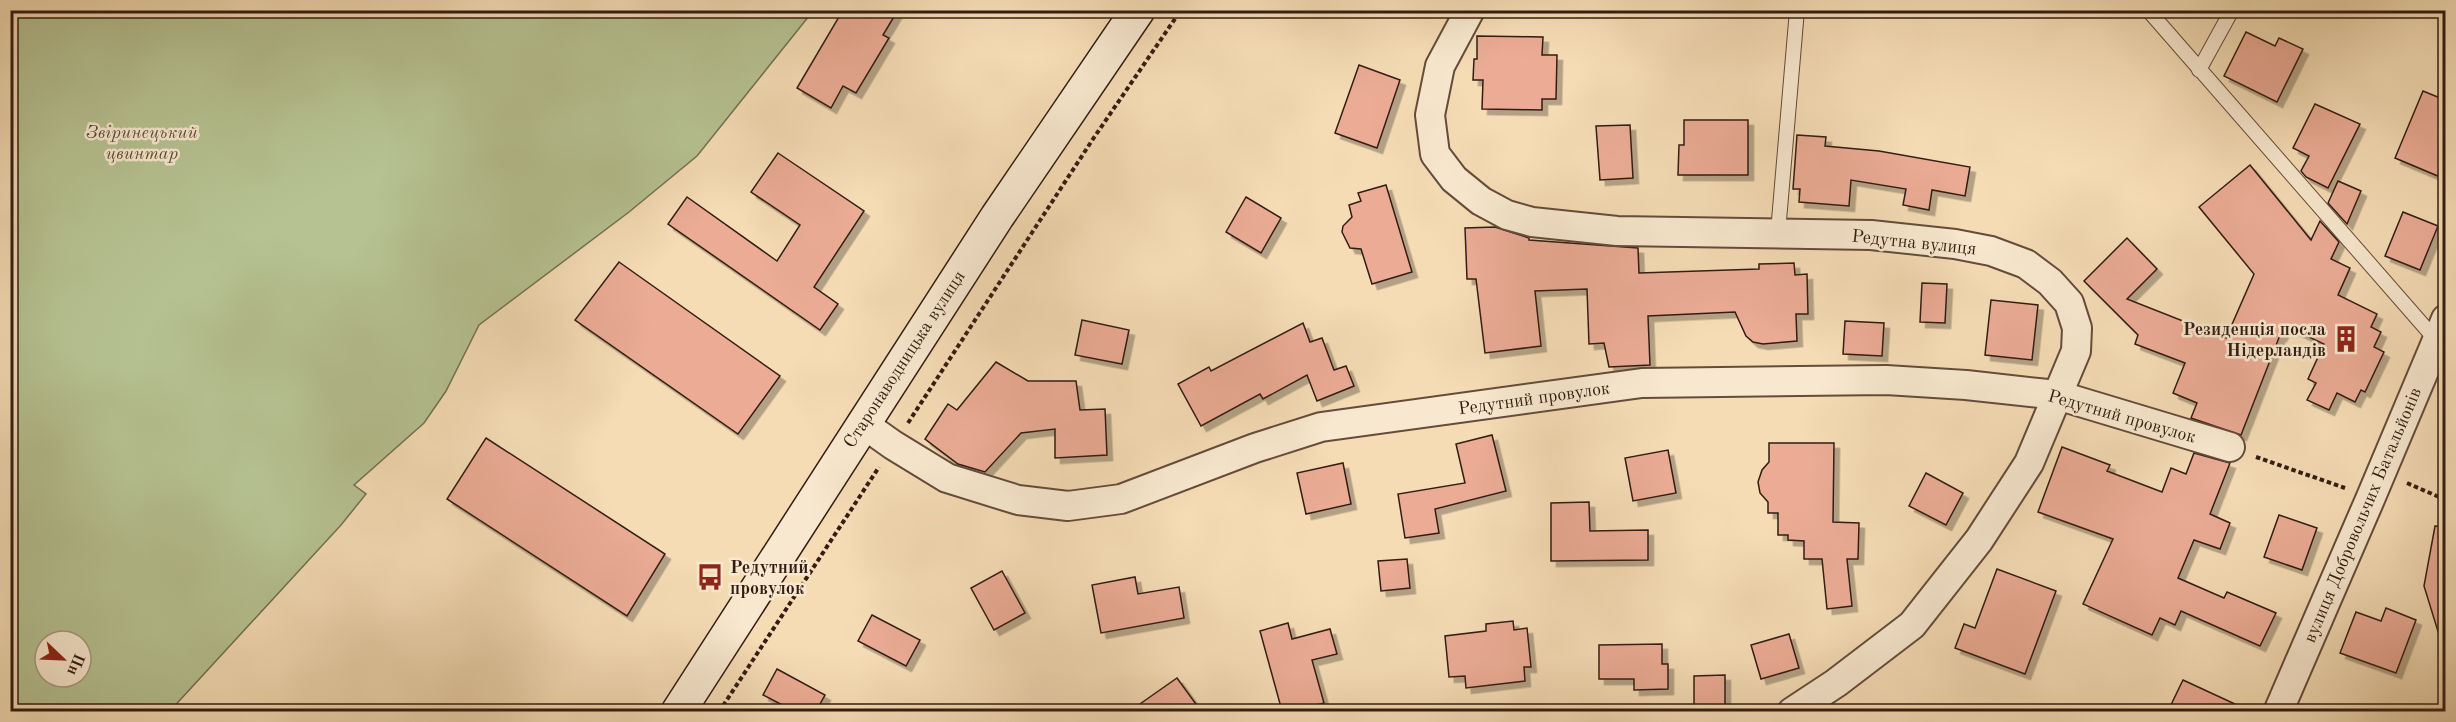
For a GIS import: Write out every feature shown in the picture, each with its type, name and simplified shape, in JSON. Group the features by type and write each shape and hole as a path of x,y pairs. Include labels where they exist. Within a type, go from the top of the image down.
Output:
{"main road":[{"name":"Старонаводницька вулиця","path":"678,711 997,217 1138,10"}],"street":[{"name":"Редутна вулиця","path":"1470,10 1440,66 1430,115 1435,154 1454,179 1481,201 1507,215 1532,222 1607,230 1871,235 1955,244 1991,251 2026,264 2050,282 2069,303 2077,328 2076,351 2029,463 1979,540 1912,625 1836,683 1792,711"},
{"name":"вулиця Добровольчих Батальйонів","path":"2278,711 2377,484 2440,330"},
{"name":"Редутний провулок","path":"862,423 947,478 1018,500 1068,506 1120,498 1255,447 1321,427 1642,383 1886,380 1966,385 2057,395 2230,447"}],"lane":[{"path":"1778,232 1797,10"},
{"path":"2148,10 2199,70 2440,330"},
{"path":"2199,70 2232,10"}],"path":[{"path":"10,17 15,10"},
{"path":"719,711 1093,139 1181,10"},
{"path":"2230,447 2445,500"}],"green space":[{"name":"Звіринецький цвинтар","path":"10,11 813,11 697,156 629,212 479,325 446,391 424,423 354,485 366,494 341,525 169,712 11,711"}],"building":[{"path":"843,10 898,10 883,35 889,38 856,93 843,86 831,108 797,88"},
{"path":"2246,32 2275,46 2279,38 2303,49 2277,102 2224,76"},
{"path":"1477,36 1543,37 1542,55 1557,55 1556,99 1542,99 1542,110 1482,109 1483,80 1473,80 1474,59 1477,59"},
{"path":"1359,65 1400,80 1377,148 1335,133"},
{"path":"2423,91 2445,100 2445,179 2395,158"},
{"path":"2315,104 2360,124 2328,188 2306,177 2301,171 2309,156 2293,148"},
{"path":"1684,120 1748,120 1748,175 1678,175 1679,145 1684,145"},
{"path":"1630,125 1633,178 1600,180 1596,126"},
{"path":"1797,135 1826,137 1825,146 1879,151 1970,167 1965,196 1932,190 1929,210 1903,205 1906,189 1851,180 1849,206 1799,202 1800,189 1793,189"},
{"path":"778,153 864,211 814,287 838,304 820,330 668,224 687,197 777,261 800,225 751,192"},
{"path":"2250,165 2311,240 2320,221 2339,242 2331,259 2350,268 2338,295 2377,314 2371,327 2381,332 2374,347 2384,352 2365,392 2361,390 2355,402 2337,393 2329,410 2307,400 2316,383 2308,379 2324,344 2286,326 2280,335 2241,435 2191,418 2197,403 2173,393 2185,363 2135,344 2138,335 2084,281 2127,238 2157,269 2127,299 2226,338 2254,274 2199,207"},
{"path":"2338,181 2361,191 2347,224 2328,203"},
{"path":"1386,185 1412,272 1372,284 1361,249 1350,248 1342,232 1343,226 1352,217 1349,205 1361,201 1358,193"},
{"path":"1246,197 1281,218 1261,253 1226,232"},
{"path":"2403,212 2438,226 2420,270 2385,256"},
{"path":"1495,227 1529,238 1529,240 1638,248 1639,273 1759,269 1759,264 1794,263 1795,275 1807,274 1808,314 1796,314 1797,341 1763,344 1753,342 1746,336 1735,312 1648,316 1650,365 1609,367 1604,343 1589,344 1587,289 1535,291 1541,346 1485,353 1476,279 1467,279 1465,228"},
{"path":"619,262 780,376 738,434 575,320"},
{"path":"1922,283 1947,284 1945,323 1920,322"},
{"path":"1991,300 2038,305 2032,360 1985,355"},
{"path":"1082,320 1129,330 1122,364 1075,355"},
{"path":"1845,321 1884,323 1882,356 1843,354"},
{"path":"1303,323 1310,342 1322,338 1334,370 1346,366 1354,386 1317,401 1307,375 1263,399 1260,394 1201,426 1178,384 1209,367 1211,371"},
{"path":"996,362 1028,381 1076,381 1080,410 1105,409 1107,455 1055,458 1055,429 1021,433 985,472 958,464 925,439 948,404 957,410"},
{"path":"1492,435 1506,491 1435,509 1439,533 1405,538 1398,494 1465,483 1456,444"},
{"path":"486,438 665,554 627,616 447,499"},
{"path":"1769,443 1834,443 1833,522 1859,523 1858,559 1847,559 1852,606 1827,609 1822,559 1804,559 1804,541 1788,540 1788,535 1778,535 1778,513 1768,513 1768,502 1760,493 1758,482 1762,470 1769,462"},
{"path":"2062,447 2110,465 2107,471 2162,492 2171,468 2186,474 2194,453 2230,463 2210,514 2230,523 2220,549 2194,540 2178,578 2224,598 2227,592 2276,613 2260,646 2181,611 2175,625 2160,618 2152,635 2083,604 2113,539 2038,512"},
{"path":"1668,450 1676,493 1633,501 1625,458"},
{"path":"1343,463 1351,504 1306,514 1297,473"},
{"path":"1926,473 1963,493 1946,525 1909,506"},
{"path":"1589,502 1590,531 1648,530 1648,560 1551,561 1551,503"},
{"path":"2279,515 2317,528 2302,570 2264,557"},
{"path":"2435,526 2445,527 2445,637 2440,638 2424,586"},
{"path":"1407,559 1410,588 1381,591 1378,561"},
{"path":"1997,569 2056,591 2025,674 1955,648 1964,624 1975,628"},
{"path":"1002,571 1025,613 994,630 971,588"},
{"path":"1135,577 1138,594 1179,587 1184,618 1101,633 1092,585"},
{"path":"2386,608 2416,620 2396,673 2340,653 2356,612 2381,621"},
{"path":"872,615 920,640 906,666 858,641"},
{"path":"1513,621 1514,630 1527,628 1531,667 1524,667 1525,681 1466,688 1465,676 1449,677 1445,636 1486,631 1486,624"},
{"path":"1288,623 1292,639 1330,629 1337,654 1312,660 1324,703 1295,711 1282,711 1260,631"},
{"path":"1789,634 1799,668 1761,679 1751,645"},
{"path":"1662,644 1662,664 1668,664 1668,689 1634,690 1634,679 1599,679 1599,645"},
{"path":"777,669 825,695 816,711 794,711 763,695"},
{"path":"1725,675 1725,711 1694,711 1694,676"},
{"path":"1177,678 1201,711 1130,711"},
{"path":"2183,680 2250,711 2168,711"}],"place":[{"name":"Резиденція посла Нідерландів","path":"2346,339"},
{"name":"Редутний провулок","path":"710,577"}]}
